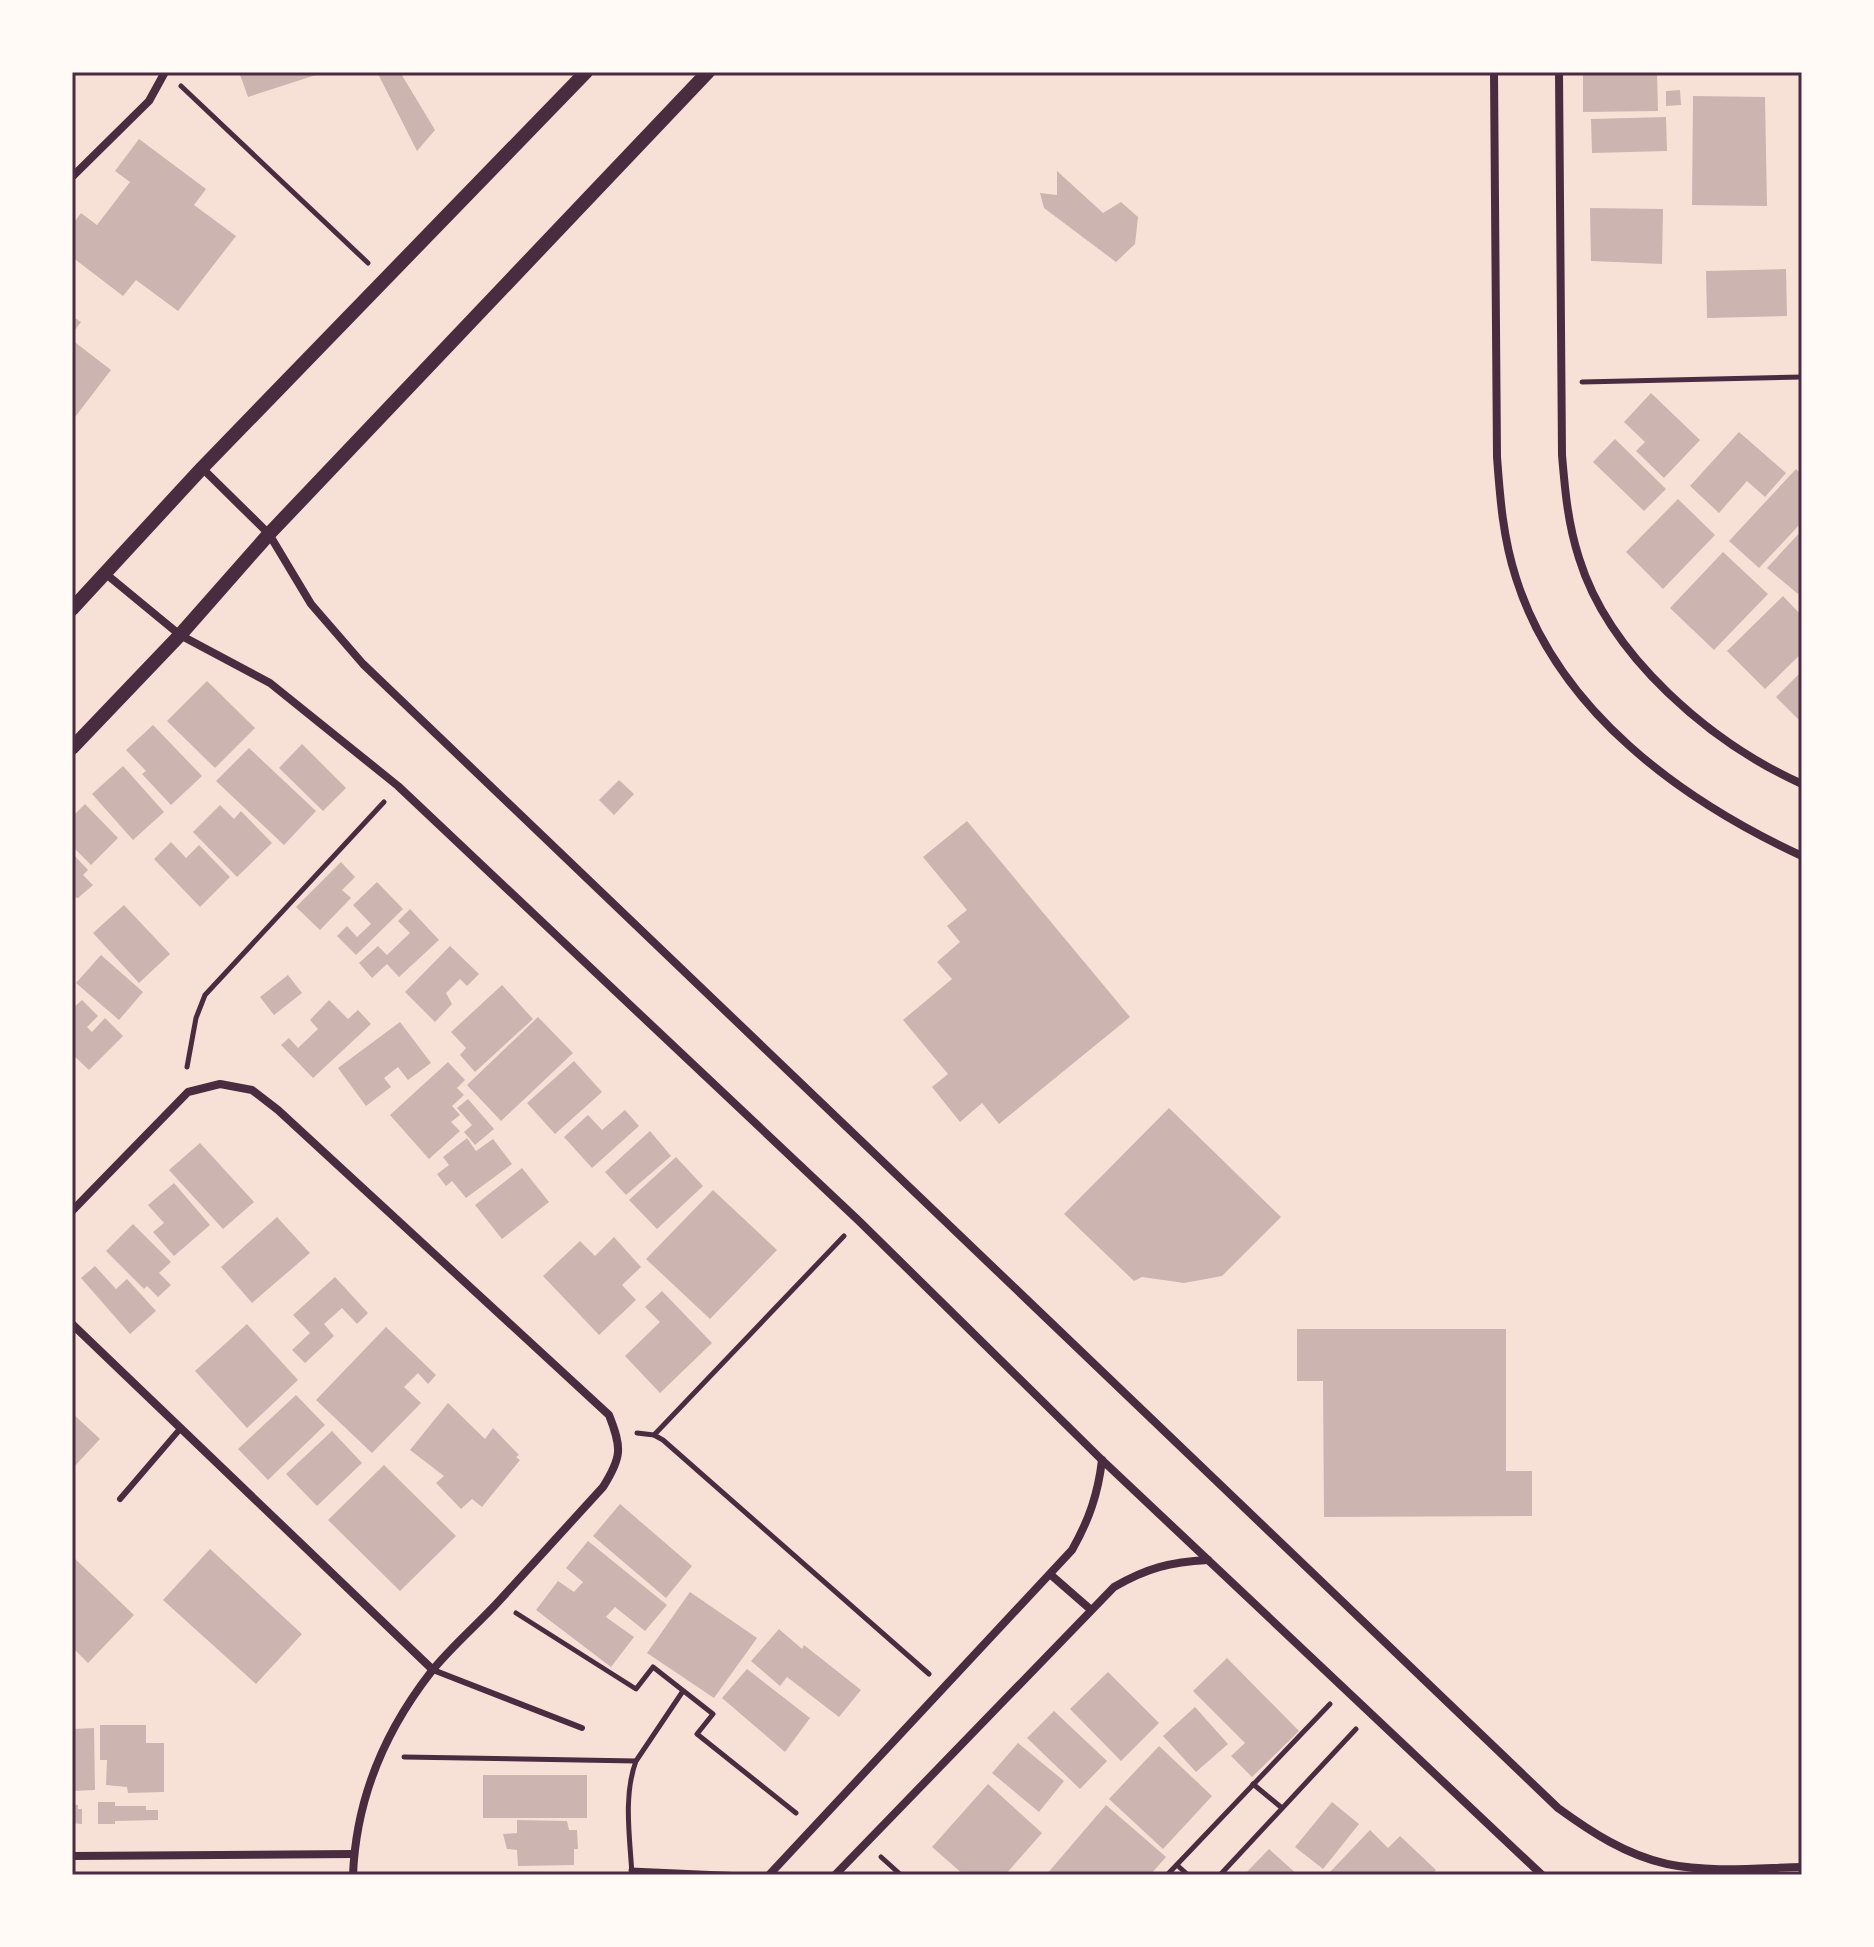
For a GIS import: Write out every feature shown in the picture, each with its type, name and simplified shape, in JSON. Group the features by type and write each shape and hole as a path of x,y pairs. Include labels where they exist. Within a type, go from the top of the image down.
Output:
{"street":[{"path":"72,177 149,101 165,72"},
{"path":"72,609 202,468 586,72"},
{"path":"72,748 180,635 269,534 708,72"},
{"path":"1494,72 1497,457 1502,518 1516,578 1540,635 1556,661 1573,687 1615,731 1660,771 1709,806 1761,837 1802,856"},
{"path":"1559,72 1562,455 1566,511 1579,561 1600,608 1627,650 1663,687 1704,723 1749,754 1802,784"},
{"path":"202,468 269,534 311,604 363,664 1558,1808 1591,1832 1628,1851 1667,1864 1708,1868 1802,1867"},
{"path":"106,574 180,635 270,683 398,786 859,1221 1102,1460 1542,1875"},
{"path":"72,1211 188,1092 220,1084 252,1090 278,1110 609,1415 619,1439 616,1465 603,1487 433,1670 403,1712 379,1757 363,1804 353,1875"},
{"path":"72,1324 433,1670"},
{"path":"769,1875 1072,1550 1088,1522 1098,1492 1102,1460"},
{"path":"835,1875 1114,1587 1143,1571 1175,1562 1208,1560"},
{"path":"1051,1575 1090,1609"},
{"path":"72,1856 354,1854"}],"lane":[{"path":"120,1499 180,1429"},
{"path":"433,1670 582,1728"}],"path":[{"path":"178,83 387,280"},
{"path":"1561,383 1802,377"},
{"path":"188,1092 190,1043 205,995 398,786"},
{"path":"654,1435 859,1221"},
{"path":"619,1439 630,1434 654,1435 663,1440 945,1688"},
{"path":"498,1602 636,1689 653,1667 713,1714 697,1734 812,1826"},
{"path":"1167,1875 1344,1689"},
{"path":"683,1691 636,1761 629,1791 632,1873 744,1875"},
{"path":"1220,1875 1370,1714"},
{"path":"379,1757 636,1761"},
{"path":"1253,1784 1282,1808"},
{"path":"1177,1865 1188,1875"}],"building":[{"path":"239,72 322,72 322,73 248,97"},
{"path":"377,72 400,72 435,130 417,151"},
{"path":"1583,73 1657,73 1658,111 1583,112"},
{"path":"1680,90 1681,105 1666,106 1666,91"},
{"path":"1693,96 1765,97 1767,206 1692,205"},
{"path":"1666,117 1667,151 1592,153 1591,119"},
{"path":"139,139 206,189 194,205 236,236 178,311 136,280 123,296 72,257 72,225 81,213 97,225 130,182 115,171"},
{"path":"1057,171 1103,213 1121,202 1138,217 1135,244 1116,262 1044,208 1040,193 1057,195"},
{"path":"1590,208 1663,209 1662,264 1591,261"},
{"path":"1786,269 1787,316 1707,318 1706,271"},
{"path":"72,316 81,322 72,334"},
{"path":"72,340 111,370 72,421"},
{"path":"1651,393 1700,440 1664,478 1636,451 1645,442 1624,422"},
{"path":"1739,432 1786,473 1765,497 1747,481 1719,513 1690,486"},
{"path":"1615,439 1666,489 1644,511 1593,462"},
{"path":"1796,469 1802,475 1802,522 1759,568 1729,541"},
{"path":"1678,499 1715,535 1663,589 1626,552"},
{"path":"1802,530 1802,590 1798,594 1767,568"},
{"path":"1723,552 1768,594 1714,650 1670,608"},
{"path":"1783,596 1802,616 1802,653 1765,689 1727,651"},
{"path":"1802,671 1802,723 1776,697"},
{"path":"207,681 255,728 215,768 167,721"},
{"path":"153,725 202,776 171,805 142,774 146,771 126,750"},
{"path":"302,744 346,788 323,811 279,768"},
{"path":"249,748 316,811 284,845 216,781"},
{"path":"123,766 164,812 133,840 92,794"},
{"path":"619,780 634,794 614,815 599,800"},
{"path":"85,804 118,838 91,865 72,846 72,817"},
{"path":"220,805 234,819 241,811 272,843 237,877 193,832"},
{"path":"967,821 1130,1017 999,1124 982,1103 960,1122 932,1087 948,1074 903,1020 952,979 937,962 960,942 947,926 967,910 923,857"},
{"path":"171,842 186,858 199,845 230,877 200,907 154,859"},
{"path":"72,853 88,870 83,875 93,885 78,898 72,897"},
{"path":"341,862 355,877 342,890 351,898 320,930 296,907"},
{"path":"377,882 403,909 356,955 337,936 347,926 357,937 371,924 353,905"},
{"path":"124,905 170,954 139,983 93,933"},
{"path":"410,909 439,940 399,977 387,964 372,978 359,963 378,946 387,955 410,933 398,921"},
{"path":"450,946 479,974 467,986 460,979 446,993 452,1004 435,1022 405,992"},
{"path":"101,955 143,992 119,1020 76,983"},
{"path":"288,975 302,993 274,1015 260,997"},
{"path":"502,985 533,1019 475,1072 460,1055 466,1048 451,1032"},
{"path":"82,1000 98,1016 87,1027 92,1032 105,1018 123,1036 89,1070 72,1054 72,1009"},
{"path":"329,1000 348,1019 358,1010 371,1024 313,1078 281,1045 289,1038 298,1048 318,1029 310,1020"},
{"path":"538,1017 573,1053 501,1121 467,1085"},
{"path":"400,1022 431,1063 408,1080 398,1067 384,1078 391,1087 366,1106 338,1068"},
{"path":"574,1061 602,1092 555,1134 527,1103"},
{"path":"448,1062 465,1080 457,1088 464,1095 452,1106 460,1115 451,1122 460,1131 429,1159 390,1115"},
{"path":"468,1099 494,1129 475,1145 464,1132 472,1125 457,1108"},
{"path":"1169,1108 1281,1217 1222,1276 1184,1283 1142,1277 1134,1281 1064,1214"},
{"path":"625,1110 639,1126 592,1168 564,1137 588,1115 602,1130"},
{"path":"650,1131 671,1156 626,1195 605,1172"},
{"path":"467,1138 476,1151 493,1139 512,1164 466,1198 452,1181 446,1186 437,1174 449,1165 443,1157"},
{"path":"200,1143 254,1202 223,1229 169,1170"},
{"path":"676,1157 703,1186 657,1229 629,1200"},
{"path":"522,1168 549,1202 502,1239 475,1205"},
{"path":"174,1183 210,1225 174,1256 153,1232 164,1223 148,1205"},
{"path":"713,1190 777,1250 710,1319 646,1259"},
{"path":"277,1217 310,1253 252,1303 221,1267"},
{"path":"133,1224 171,1262 159,1273 171,1285 158,1297 147,1286 144,1289 106,1251"},
{"path":"614,1237 641,1267 622,1285 636,1300 599,1335 543,1276 580,1241 595,1256"},
{"path":"95,1266 116,1289 127,1279 156,1311 130,1334 81,1278"},
{"path":"335,1277 368,1313 357,1324 342,1308 324,1324 334,1336 305,1363 292,1350 310,1333 293,1315"},
{"path":"662,1291 712,1343 660,1393 625,1356 660,1322 645,1307"},
{"path":"247,1324 298,1380 247,1428 195,1371"},
{"path":"386,1327 436,1375 428,1384 418,1373 404,1387 421,1403 372,1453 316,1400"},
{"path":"1297,1329 1506,1329 1506,1471 1532,1471 1532,1516 1324,1517 1323,1381 1297,1381"},
{"path":"296,1395 325,1425 268,1480 238,1449"},
{"path":"448,1403 485,1439 493,1428 519,1455 516,1457 520,1460 482,1507 472,1499 461,1509 436,1483 444,1476 410,1450"},
{"path":"72,1413 100,1439 72,1469"},
{"path":"332,1431 362,1463 317,1506 286,1474"},
{"path":"384,1465 456,1536 400,1591 328,1520"},
{"path":"620,1504 692,1566 666,1598 593,1536"},
{"path":"588,1541 667,1605 645,1631 615,1607 606,1617 634,1637 611,1667 536,1610 558,1581 574,1592 583,1582 566,1568"},
{"path":"210,1549 302,1634 256,1684 163,1600"},
{"path":"72,1556 134,1615 88,1663 72,1647"},
{"path":"690,1592 757,1638 714,1698 647,1653"},
{"path":"779,1629 861,1690 839,1717 787,1677 780,1686 751,1661"},
{"path":"1227,1658 1299,1731 1252,1777 1231,1756 1245,1743 1193,1691"},
{"path":"747,1669 810,1718 785,1752 722,1698"},
{"path":"1108,1672 1159,1723 1121,1761 1070,1709"},
{"path":"1195,1707 1228,1744 1196,1772 1163,1736"},
{"path":"1054,1711 1107,1761 1080,1789 1027,1738"},
{"path":"100,1725 146,1725 146,1743 164,1743 164,1792 128,1793 127,1787 106,1785 107,1760 100,1760"},
{"path":"94,1728 95,1790 72,1791 72,1729"},
{"path":"1018,1743 1064,1781 1039,1812 992,1773"},
{"path":"1159,1746 1212,1796 1163,1849 1109,1799"},
{"path":"483,1775 587,1775 587,1818 483,1818"},
{"path":"988,1784 1042,1833 1005,1875 964,1875 932,1847"},
{"path":"98,1802 115,1802 115,1806 146,1806 146,1810 158,1810 158,1820 98,1824"},
{"path":"1332,1802 1359,1824 1323,1869 1295,1847"},
{"path":"72,1805 82,1809 82,1824 72,1823"},
{"path":"1106,1805 1166,1857 1150,1875 1046,1875"},
{"path":"517,1820 567,1821 569,1830 577,1830 578,1849 574,1849 574,1865 518,1866 517,1850 507,1849 503,1834 517,1833"},
{"path":"1370,1830 1388,1848 1400,1836 1436,1870 1431,1875 1333,1875 1330,1872"},
{"path":"1269,1849 1298,1875 1244,1875"}]}
